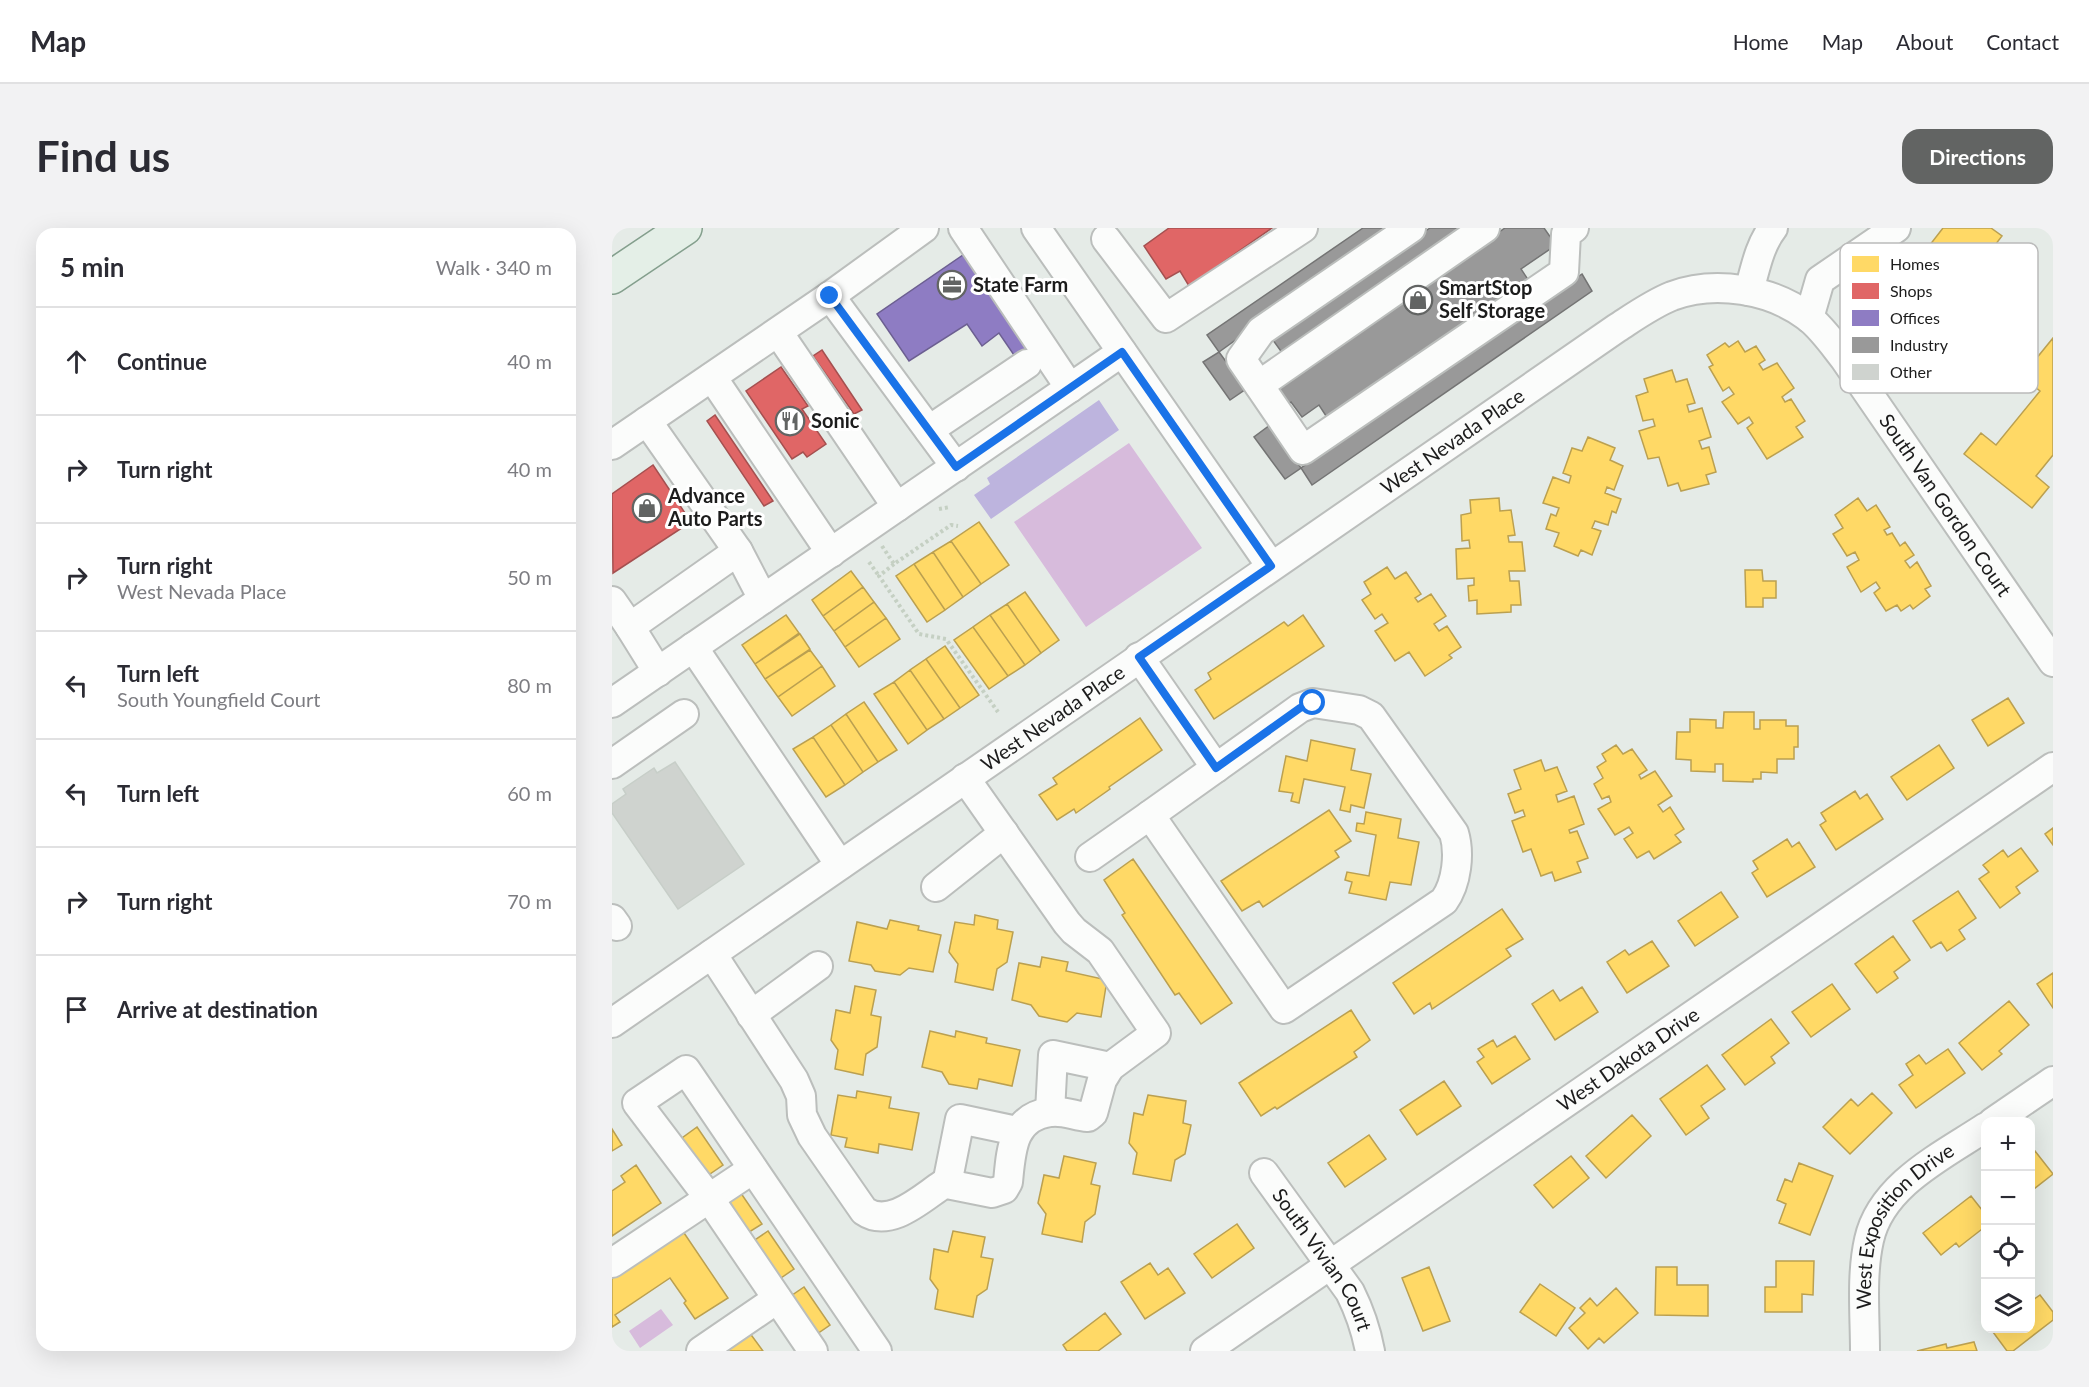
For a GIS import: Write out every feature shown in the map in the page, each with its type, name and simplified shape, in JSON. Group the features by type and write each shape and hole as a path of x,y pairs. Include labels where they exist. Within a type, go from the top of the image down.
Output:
{"main road":[{"path":"612,277 685,228"}],"street":[{"path":"612,445 830,296 924,228"},
{"path":"963,228 1070,388"},
{"path":"1036,228 1271,566"},
{"path":"1109,232 1166,318 1303,228"},
{"path":"1411,228 1261,332 1241,359 1303,450 1564,272 1567,230"},
{"path":"1259,385 1485,228"},
{"path":"1749,291 1757,260 1773,228"},
{"path":"1874,243 1896,228"},
{"path":"1809,318 1820,280 1840,266"},
{"name":"West Nevada Place","path":"612,1023 1139,657 1650,307 1689,290 1726,288 1749,291"},
{"name":"South Van Gordon Court","path":"1749,291 1794,307 1825,333 1840,353"},
{"path":"830,296 956,467"},
{"path":"778,332 897,507"},
{"path":"612,704 1122,352"},
{"path":"929,430 1027,364"},
{"path":"712,377 831,553"},
{"name":"South Van Gordon Court","path":"1868,393 2053,662"},
{"path":"647,422 738,551 763,600"},
{"path":"630,627 738,551"},
{"path":"612,601 658,672"},
{"path":"693,647 840,865"},
{"path":"1139,657 1216,768"},
{"path":"1089,857 1306,705 1322,703 1365,713 1376,722 1454,833 1458,854 1451,885 1446,897 1439,904 1284,1009 1150,815"},
{"path":"612,764 684,714"},
{"name":"West Dakota Drive","path":"1205,1351 2053,767"},
{"path":"712,954 798,1088 801,1096 801,1111 812,1136 864,1211 880,1217 892,1216 947,1184 992,1193 1004,1189 1008,1182 1017,1131 1032,1119 1050,1112 1088,1117 1093,1113 1102,1080 1110,1067 1156,1033 1100,951 1074,931 965,778"},
{"path":"936,887 1004,834"},
{"path":"752,1015 818,966"},
{"path":"1050,1112 1053,1055 1110,1067"},
{"path":"813,1351 709,1198 637,1103 686,1070 877,1351"},
{"path":"2000,1117 2053,1081"},
{"path":"947,1184 960,1119 1017,1131"},
{"name":"West Exposition Drive","path":"1865,1351 1866,1254 1869,1238 1880,1213 1889,1199 1918,1173 1981,1130"},
{"path":"612,1263 753,1170"},
{"name":"South Vivian Court","path":"1264,1173 1350,1292 1367,1333 1370,1351"},
{"path":"701,1351 777,1299"}],"path":[{"path":"932,510 950,507"},
{"path":"879,576 951,525 958,526"},
{"path":"890,539 881,545 894,564"},
{"path":"869,562 919,634 946,639 998,712"}],"shaded area":[{"path":"1099,400 1119,430 991,519 974,495 990,484 987,478"},
{"path":"1129,443 1202,548 1086,627 1014,522"},
{"path":"661,1309 673,1325 640,1348 629,1331"}],"building: Homes":[{"path":"1943,228 1991,228 2002,236 1997,243 1931,243"},
{"path":"2053,338 2053,455 2036,476 2049,487 2032,508 1964,454 1981,433 1996,445 2040,391 2038,389 2038,356"},
{"path":"1738,341 1745,352 1756,346 1765,360 1759,364 1763,370 1777,363 1794,388 1782,397 1785,402 1791,399 1805,421 1796,427 1803,437 1767,459 1747,428 1753,423 1749,417 1738,424 1722,402 1734,394 1729,387 1723,391 1709,367 1713,365 1707,355 1725,343 1729,347"},
{"path":"1672,370 1676,382 1687,379 1695,403 1687,405 1689,412 1702,408 1711,437 1699,441 1702,449 1709,447 1716,472 1706,475 1709,484 1681,491 1678,483 1668,486 1659,457 1648,459 1639,431 1655,426 1653,419 1643,421 1636,396 1648,392 1644,379"},
{"path":"1588,437 1615,448 1610,460 1623,466 1614,490 1607,487 1605,493 1621,499 1616,513 1612,511 1608,525 1595,521 1592,528 1601,531 1592,555 1581,550 1578,556 1554,546 1559,533 1546,529 1551,514 1556,516 1559,508 1543,503 1553,477 1569,483 1571,476 1563,473 1572,448 1582,451"},
{"path":"1499,498 1500,511 1511,510 1515,535 1508,536 1509,542 1522,542 1525,571 1509,571 1510,581 1519,581 1521,605 1511,605 1511,612 1477,614 1477,600 1469,601 1468,586 1474,585 1474,578 1457,579 1456,549 1470,548 1469,540 1462,541 1461,515 1471,513 1470,500"},
{"path":"1858,498 1867,511 1876,505 1890,527 1884,530 1887,535 1892,533 1900,546 1905,542 1914,555 1905,561 1910,568 1917,562 1931,586 1925,589 1930,596 1913,609 1910,605 1901,611 1897,605 1886,611 1874,593 1880,588 1876,582 1861,592 1847,567 1859,560 1855,552 1847,556 1833,534 1843,528 1835,515"},
{"path":"979,522 1009,565 981,584 951,541"},
{"path":"951,541 981,584 963,597 933,552"},
{"path":"933,552 963,597 945,610 914,564"},
{"path":"914,564 945,610 927,622 896,576"},
{"path":"1387,567 1395,579 1406,572 1421,594 1415,598 1418,602 1431,594 1446,616 1434,624 1439,631 1447,626 1461,647 1449,655 1452,658 1425,676 1409,652 1395,661 1375,631 1388,623 1382,614 1375,619 1362,600 1371,594 1364,582"},
{"path":"1745,570 1762,570 1763,581 1776,581 1776,598 1763,598 1763,607 1746,607"},
{"path":"851,571 863,587 823,616 812,600"},
{"path":"863,587 874,602 834,631 823,616"},
{"path":"1025,592 1059,640 1041,653 1007,604"},
{"path":"874,602 886,618 845,647 834,631"},
{"path":"1007,604 1041,653 1025,665 990,615"},
{"path":"786,615 799,633 755,664 742,645"},
{"path":"990,615 1025,665 1008,676 973,627"},
{"path":"1303,615 1324,646 1214,719 1195,690 1211,679 1208,673 1284,622 1288,626"},
{"path":"886,618 900,639 859,667 845,647"},
{"path":"973,627 1008,676 989,689 954,640"},
{"path":"800,634 810,649 765,679 755,664"},
{"path":"945,646 979,695 960,708 926,659"},
{"path":"810,650 822,666 778,697 765,679"},
{"path":"926,659 960,708 944,719 910,670"},
{"path":"822,666 835,686 792,716 778,697"},
{"path":"910,670 944,719 927,730 894,682"},
{"path":"894,682 927,730 908,744 874,694"},
{"path":"2008,698 2024,723 1988,746 1972,720"},
{"path":"864,702 897,750 878,762 846,714"},
{"path":"1724,712 1754,712 1754,729 1760,729 1760,720 1786,720 1786,726 1798,726 1798,747 1794,747 1794,759 1777,759 1777,773 1761,772 1761,779 1753,779 1753,782 1723,781 1723,764 1715,764 1715,772 1691,771 1691,760 1676,759 1677,732 1690,732 1690,719 1716,720 1716,728 1723,728"},
{"path":"846,714 878,762 863,772 831,725"},
{"path":"1140,718 1162,750 1076,813 1074,809 1057,820 1039,795 1057,784 1053,778"},
{"path":"831,725 863,772 845,785 813,737"},
{"path":"813,737 845,785 826,797 793,749"},
{"path":"1311,740 1355,749 1351,770 1371,774 1364,808 1351,805 1350,812 1340,810 1345,787 1304,779 1299,803 1291,801 1293,793 1279,791 1286,756 1307,761"},
{"path":"1616,745 1623,754 1632,749 1647,770 1639,775 1641,779 1655,771 1672,796 1658,805 1663,812 1670,807 1684,829 1675,835 1681,842 1654,859 1649,851 1637,858 1624,839 1633,833 1629,827 1615,835 1598,809 1611,802 1609,796 1602,799 1594,784 1603,778 1597,767 1606,761 1602,754"},
{"path":"1939,745 1954,768 1907,800 1891,777"},
{"path":"1541,760 1545,771 1557,767 1567,791 1556,795 1558,802 1574,796 1584,824 1569,830 1570,833 1577,831 1588,858 1577,862 1581,872 1555,881 1552,872 1541,876 1531,849 1523,852 1512,821 1525,816 1523,810 1515,813 1508,794 1521,789 1514,770"},
{"path":"1855,791 1860,799 1867,794 1883,819 1836,850 1820,825 1826,821 1821,813"},
{"path":"1329,810 1351,841 1335,851 1339,857 1263,907 1259,901 1242,911 1221,881"},
{"path":"1366,812 1401,819 1398,838 1419,842 1411,885 1390,882 1386,900 1349,893 1352,882 1345,880 1347,872 1369,876 1376,835 1356,831 1357,823 1364,824"},
{"path":"2053,828 2053,845 2045,834"},
{"path":"1787,839 1792,847 1799,842 1815,867 1767,897 1752,873 1758,869 1753,861"},
{"path":"2021,848 2038,871 2016,887 2020,893 2000,908 1979,879 1989,872 1983,865 2003,850 2008,857"},
{"path":"1133,859 1232,1003 1201,1024 1179,993 1175,995 1122,915 1125,913 1104,880"},
{"path":"1958,891 1976,918 1959,930 1965,939 1947,951 1941,942 1931,948 1913,921"},
{"path":"1721,892 1738,917 1695,946 1678,921"},
{"path":"1502,909 1523,939 1506,949 1511,956 1432,1009 1430,1003 1414,1014 1393,983"},
{"path":"975,915 998,920 997,929 1013,932 1007,962 997,969 993,990 955,982 958,964 949,952 955,922 974,925"},
{"path":"890,920 919,926 918,930 941,935 933,972 909,968 900,975 875,971 871,965 849,961 857,922 887,929"},
{"path":"1893,936 1910,960 1894,972 1898,978 1877,993 1855,964"},
{"path":"1652,941 1669,966 1627,993 1607,962 1625,950 1629,955"},
{"path":"1042,957 1068,962 1066,971 1107,980 1101,1017 1077,1013 1067,1022 1039,1016 1031,1005 1012,1000 1019,963 1040,967"},
{"path":"2053,973 2053,1008 2037,984"},
{"path":"1832,984 1850,1009 1811,1037 1792,1012"},
{"path":"855,986 876,990 871,1015 881,1017 877,1047 866,1054 863,1075 835,1069 838,1050 831,1040 836,1010 850,1013"},
{"path":"1582,987 1598,1012 1555,1040 1532,1004 1553,990 1560,1001"},
{"path":"2009,1001 2029,1025 1999,1051 2002,1054 1982,1070 1959,1043"},
{"path":"1351,1010 1370,1040 1354,1052 1357,1057 1277,1109 1275,1107 1261,1116 1239,1083"},
{"path":"1771,1019 1789,1043 1771,1057 1775,1063 1745,1085 1722,1055"},
{"path":"930,1031 955,1037 956,1031 987,1038 986,1043 1020,1050 1012,1086 979,1079 977,1089 949,1084 942,1072 922,1067"},
{"path":"1515,1036 1530,1059 1492,1084 1477,1062 1484,1057 1478,1049 1493,1040 1497,1047"},
{"path":"1948,1049 1965,1073 1916,1108 1899,1085 1913,1075 1906,1064 1919,1055 1926,1064"},
{"path":"1707,1065 1725,1089 1701,1106 1709,1118 1686,1135 1660,1099"},
{"path":"1444,1081 1461,1106 1417,1135 1400,1110"},
{"path":"857,1091 891,1097 889,1108 919,1113 912,1150 879,1144 878,1153 845,1147 847,1138 831,1135 838,1095 856,1098"},
{"path":"1872,1093 1892,1113 1850,1154 1823,1127 1851,1099 1858,1106"},
{"path":"1148,1095 1186,1101 1183,1123 1191,1125 1185,1154 1175,1160 1171,1181 1133,1174 1137,1153 1129,1143 1134,1113 1143,1115"},
{"path":"1632,1115 1651,1136 1606,1178 1586,1156"},
{"path":"697,1127 723,1165 707,1176 682,1138"},
{"path":"612,1129 622,1145 612,1151"},
{"path":"1369,1135 1386,1159 1345,1187 1328,1163"},
{"path":"2035,1151 2053,1174 2035,1188"},
{"path":"1064,1156 1096,1163 1091,1184 1100,1186 1095,1214 1085,1222 1082,1242 1042,1234 1046,1214 1038,1203 1044,1175 1059,1178"},
{"path":"1571,1156 1589,1178 1553,1208 1534,1185"},
{"path":"1799,1163 1833,1176 1810,1235 1779,1223 1786,1204 1777,1200 1785,1179 1792,1182"},
{"path":"636,1165 661,1203 612,1236 612,1191 625,1182 621,1176"},
{"path":"736,1186 762,1224 746,1234 720,1196"},
{"path":"1971,1196 1981,1209 1981,1230 1959,1247 1956,1243 1941,1255 1923,1233"},
{"path":"1237,1224 1254,1248 1212,1278 1194,1254"},
{"path":"680,1227 728,1298 695,1319 670,1278 615,1315 620,1322 612,1327 612,1273"},
{"path":"768,1231 794,1269 778,1280 752,1242"},
{"path":"953,1231 985,1237 981,1257 993,1259 987,1289 977,1296 973,1317 935,1309 938,1290 930,1279 934,1249 948,1252"},
{"path":"1776,1261 1814,1261 1813,1295 1802,1294 1802,1312 1765,1312 1765,1287 1776,1287"},
{"path":"1150,1263 1158,1275 1168,1268 1185,1293 1145,1319 1121,1282"},
{"path":"1429,1267 1450,1321 1423,1331 1402,1278"},
{"path":"1656,1267 1677,1267 1677,1285 1708,1285 1708,1316 1655,1315"},
{"path":"1540,1284 1575,1308 1556,1336 1520,1312"},
{"path":"804,1287 830,1325 814,1336 788,1298"},
{"path":"1616,1288 1638,1313 1604,1343 1599,1338 1588,1349 1569,1328 1585,1313 1580,1308 1590,1298 1597,1306"},
{"path":"2040,1295 2053,1312 2053,1320 2013,1351 2007,1351 1994,1333 2035,1333 2035,1298"},
{"path":"1105,1313 1121,1334 1098,1351 1067,1351 1063,1345"},
{"path":"749,1332 763,1351 721,1351"},
{"path":"1974,1342 1977,1351 1917,1351 1946,1344 1947,1348"}],"building: Shops":[{"path":"1169,228 1272,228 1189,286 1180,271 1166,279 1144,246"},
{"path":"822,350 862,410 854,414 813,356"},
{"path":"781,367 808,406 802,409 826,444 807,457 803,452 792,459 746,391"},
{"path":"715,415 773,501 764,506 707,421"},
{"name":"Advance Auto Parts","path":"653,465 691,522 613,573 612,494"}],"building: Offices":[{"name":"State Farm","path":"963,255 1028,350 1016,358 999,333 982,346 967,324 909,361 877,314"}],"building: Industry":[{"path":"1363,228 1390,228 1219,352 1207,335"},
{"path":"1430,228 1468,228 1283,354 1270,336"},
{"path":"1505,228 1544,228 1556,245 1521,269 1529,281 1328,419 1319,405 1302,417 1291,402 1287,405 1274,386"},
{"path":"1582,274 1592,291 1312,485 1301,468"},
{"path":"1219,352 1246,389 1230,400 1203,362"},
{"path":"1270,425 1301,468 1285,479 1254,437"}],"building: Other":[{"path":"675,762 744,864 678,909 612,813 612,804 626,794 623,789 654,768 657,773"}],"place":[{"name":"State Farm","path":"952,285"},
{"name":"SmartStop Self Storage","path":"1418,300"},
{"name":"Sonic","path":"790,421"},
{"name":"Advance Auto Parts","path":"647,508"}],"route":[{"path":"830,296 956,467 1122,352 1271,566 1139,657 1216,768 1300,708 1313,703"}]}
